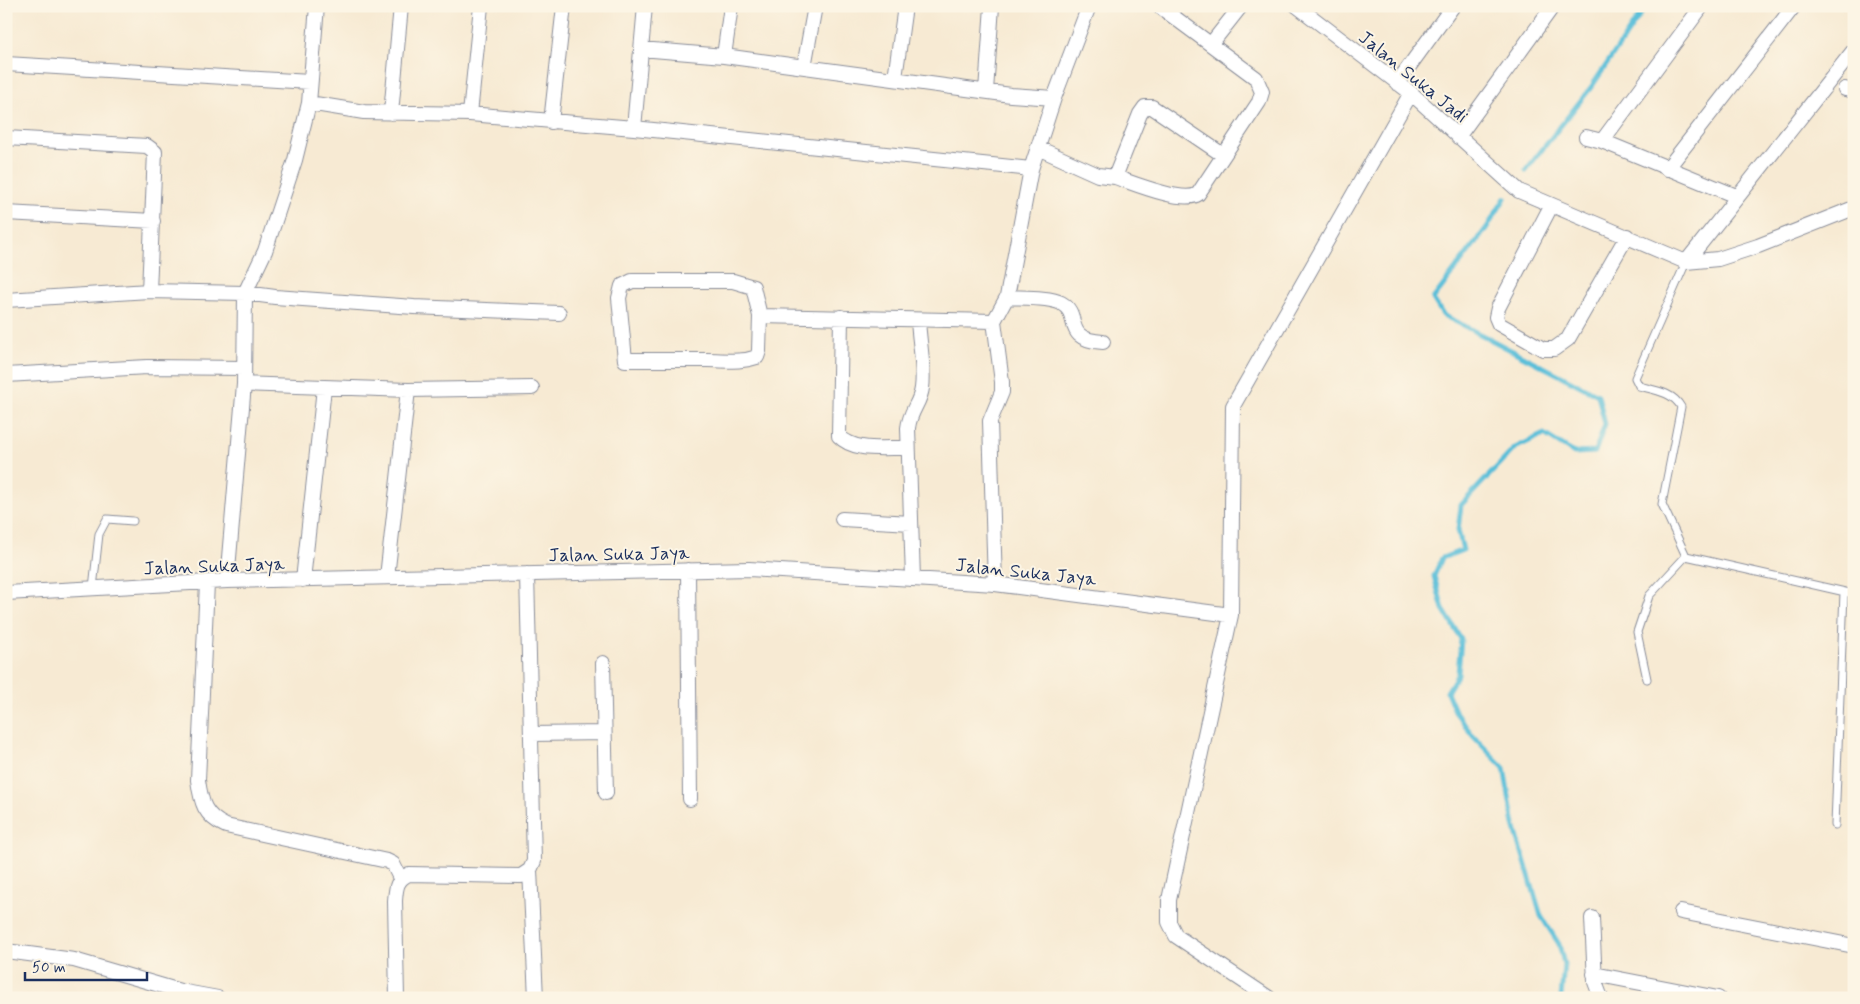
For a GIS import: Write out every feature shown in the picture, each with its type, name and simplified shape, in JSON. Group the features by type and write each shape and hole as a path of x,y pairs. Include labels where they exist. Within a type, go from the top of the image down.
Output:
{"street":[{"path":"227,581 244,384 245,293 268,242 295,160 308,103 317,6"},
{"path":"391,113 401,6"},
{"path":"470,114 481,6"},
{"path":"551,122 564,6"},
{"path":"634,128 645,6"},
{"path":"724,56 731,6"},
{"path":"804,66 815,6"},
{"path":"895,78 905,6"},
{"path":"986,91 992,6"},
{"path":"995,584 990,421 1002,392 1002,382 994,320 1007,297 1031,169 1054,98 1090,6"},
{"path":"1038,148 1098,175 1115,177 1175,195 1193,198 1198,194 1259,102 1262,92 1261,84 1256,78 1159,6"},
{"path":"1211,44 1241,6"},
{"name":"Jalan Suka Jadi","path":"1297,6 1410,93 1520,191 1551,206 1686,262"},
{"path":"1397,83 1453,6"},
{"path":"1458,136 1553,6"},
{"path":"1602,141 1702,6"},
{"path":"1667,169 1794,6"},
{"path":"641,49 724,56 986,91 1054,98"},
{"path":"1686,262 1736,196 1854,50"},
{"path":"6,64 310,82"},
{"path":"1269,998 1176,936 1169,922 1169,900 1231,615 1233,406 1410,93"},
{"path":"308,103 364,112 470,114 634,128 1031,169"},
{"path":"1115,177 1140,114 1145,107 1159,110 1223,154"},
{"path":"1586,137 1602,141 1736,196"},
{"path":"6,138 147,146 155,152 149,291"},
{"path":"1551,206 1498,308 1496,316 1499,324 1543,349 1554,349 1568,339 1627,236"},
{"path":"1686,262 1718,259 1758,246 1854,208"},
{"path":"6,213 152,221"},
{"path":"632,281 733,281 753,287 760,316 760,351 757,357 748,360 740,362 625,360 619,298 622,286 632,281"},
{"path":"6,300 149,291 245,293 275,298 414,307 559,313"},
{"path":"1007,297 1062,303 1070,311 1074,329 1080,336 1089,341 1103,342"},
{"path":"760,316 994,320"},
{"path":"842,318 839,436 846,444 857,447 908,448"},
{"path":"913,579 908,448 909,414 918,402 922,387 918,320"},
{"path":"6,376 147,367 244,368"},
{"path":"244,384 408,390 532,388"},
{"path":"303,580 324,388"},
{"path":"387,577 408,390"},
{"path":"842,519 911,523"},
{"name":"Jalan Suka Jaya","path":"6,593 227,581 749,569 995,584 1231,615"},
{"path":"688,570 690,799"},
{"path":"527,574 534,861 530,870 536,998"},
{"path":"207,583 198,780 201,800 207,811 213,820 226,826 387,861 393,864 400,878"},
{"path":"603,663 606,793"},
{"path":"531,734 604,733"},
{"path":"397,998 395,901 396,886 400,878 409,874 521,876 530,870"},
{"path":"1681,912 1854,946"},
{"path":"1592,918 1594,974 1601,998"},
{"path":"6,951 74,960 180,992 218,998"},
{"path":"1594,974 1718,998"}],"lane":[{"path":"1686,262 1635,378 1639,386 1670,395 1678,400 1681,406 1662,504 1686,556"},
{"path":"93,588 99,534 107,519 133,521"},
{"path":"1686,556 1854,594"},
{"path":"1647,678 1637,632 1649,596 1686,556"},
{"path":"1835,825 1844,592"}],"waterway":[{"path":"1526,170 1592,86 1646,6"},
{"path":"1505,198 1488,226 1433,299 1443,315 1598,395 1605,424 1595,452 1574,453 1544,434 1515,448 1461,505 1458,530 1463,550 1442,558 1434,576 1443,609 1461,639 1458,674 1447,692 1456,713 1473,736 1504,768 1514,825 1541,916 1559,944 1564,964 1561,998"}]}
